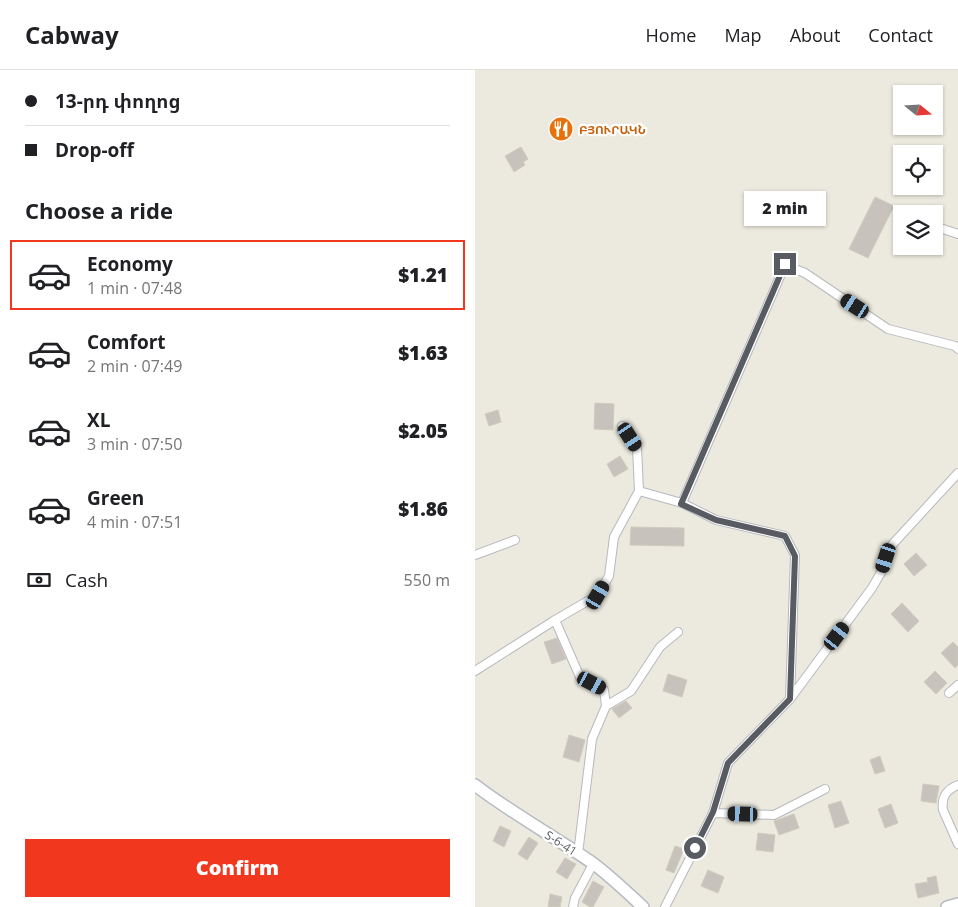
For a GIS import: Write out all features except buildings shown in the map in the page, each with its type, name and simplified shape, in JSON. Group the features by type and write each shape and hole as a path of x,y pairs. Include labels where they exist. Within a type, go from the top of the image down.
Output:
{"main road":[{"name":"Տ-6-41","path":"475,785 496,802 593,864 614,880 643,907"},
{"path":"947,907 958,904"}],"street":[{"path":"943,229 958,234"},
{"path":"681,504 785,264 805,273 888,328 958,348"},
{"path":"475,671 598,595 609,576 614,537 639,491 637,448 622,426"},
{"path":"665,907 713,812 728,763 790,699 872,588 883,569 890,547 958,473"},
{"path":"639,491 681,504 716,520 785,536 795,556 790,699"},
{"path":"475,555 515,540"},
{"path":"555,620 580,677 604,690 606,706 592,739 577,854"},
{"path":"606,706 631,691 660,647 678,632"},
{"path":"949,693 958,685"},
{"path":"958,786 951,788 945,794 942,804 958,844"},
{"path":"713,812 774,815 825,789"},
{"path":"573,907 575,898 593,864"}],"place":[{"name":"ԲՅՈՒՐԱԿՆ","path":"561,129"}],"route":[{"path":"695,848 713,812 728,763 790,699 795,556 785,536 716,520 681,504 785,264"}]}
